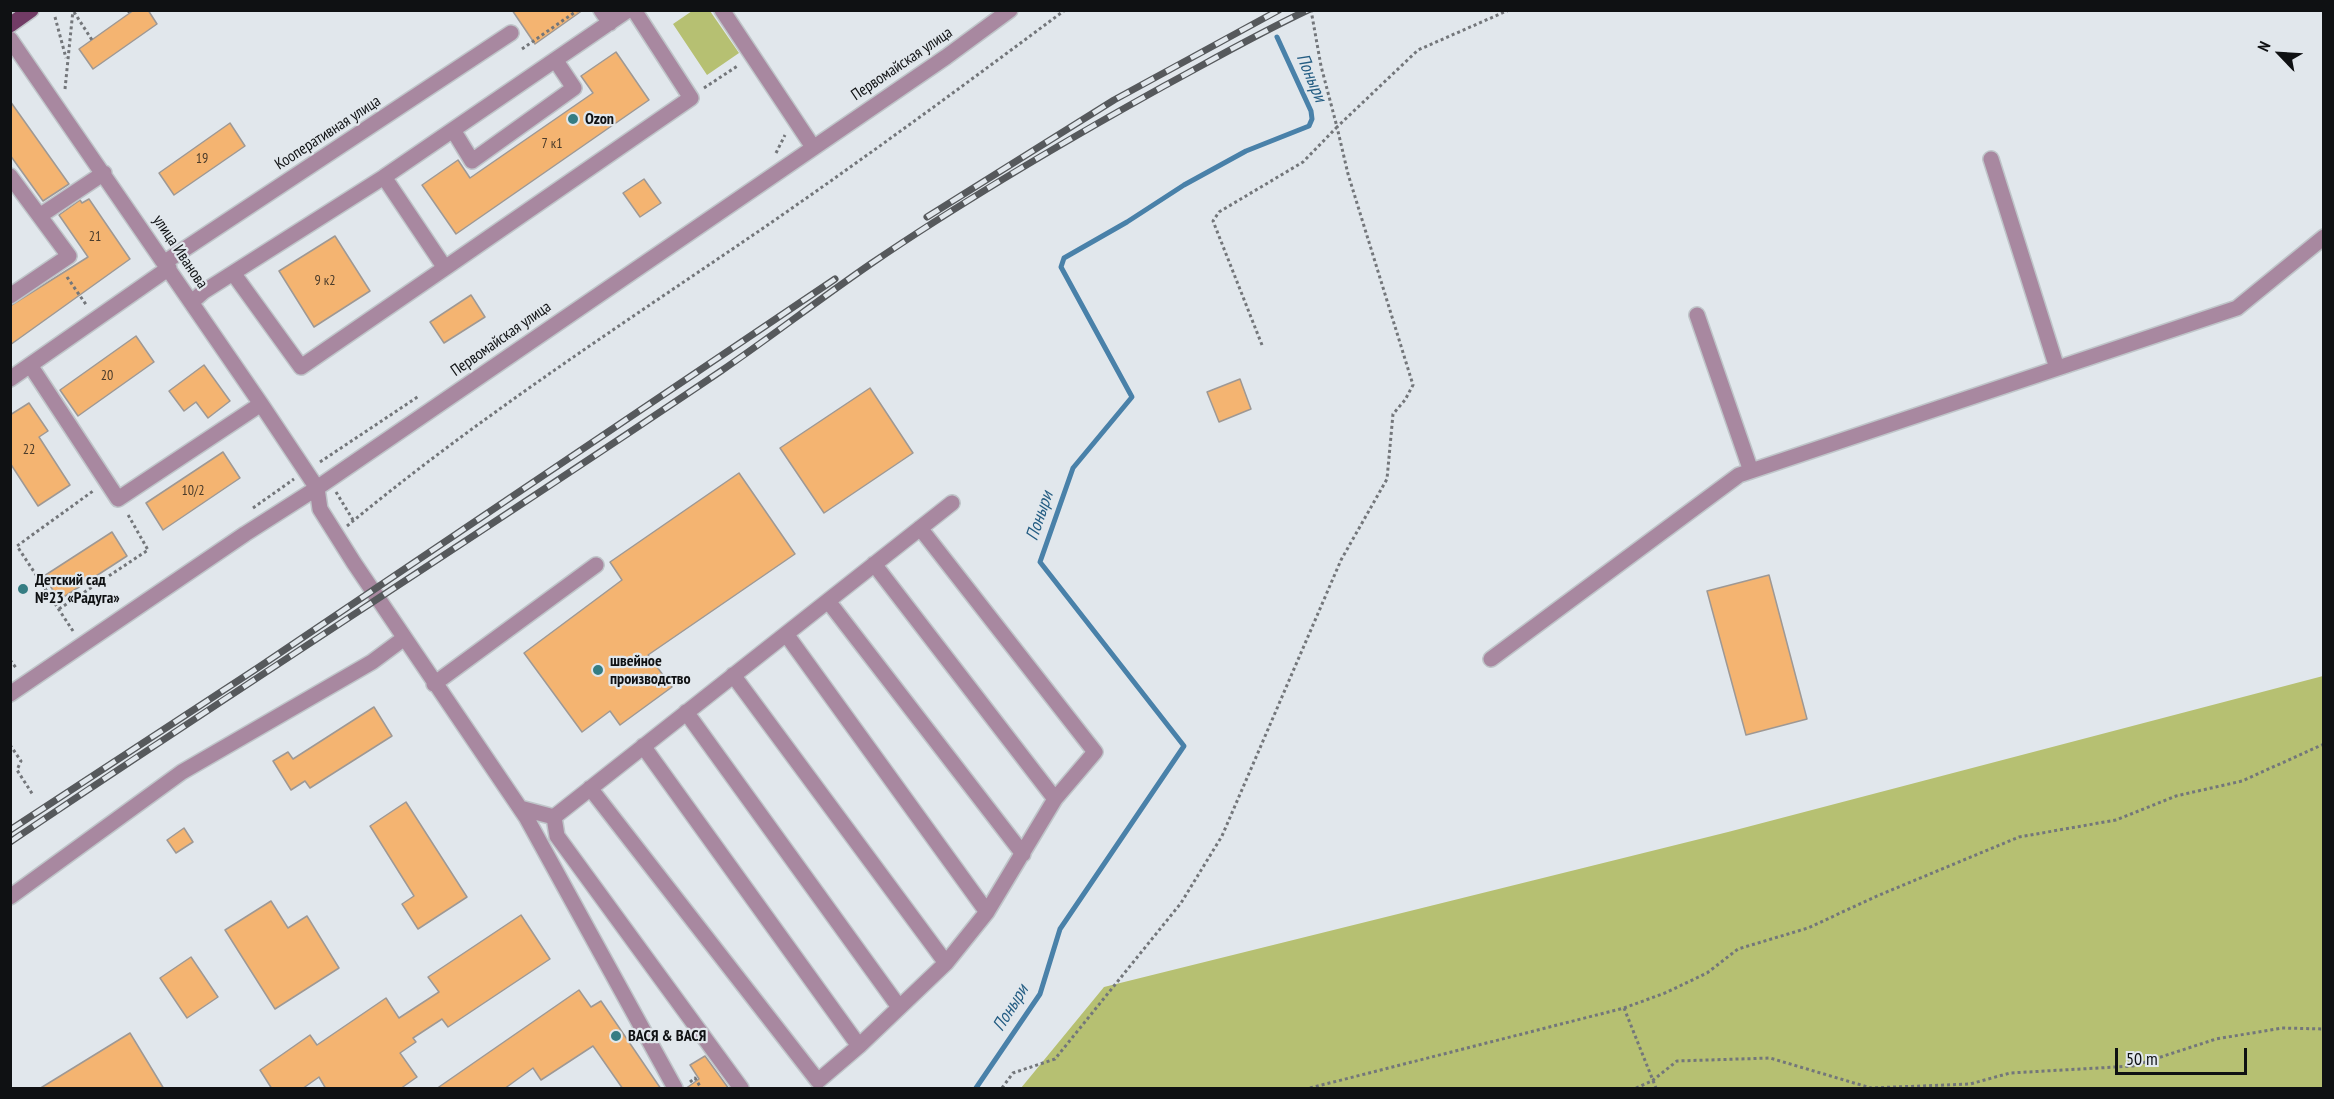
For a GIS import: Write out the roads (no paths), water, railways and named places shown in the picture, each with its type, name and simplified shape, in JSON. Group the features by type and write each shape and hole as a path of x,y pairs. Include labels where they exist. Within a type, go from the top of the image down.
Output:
{"main road":[{"path":"10,25 31,10"}],"street":[{"path":"192,302 233,273 384,177 555,61 605,17 628,10"},
{"path":"233,273 301,367 691,98 634,10"},
{"path":"722,10 813,147"},
{"name":"Первомайская улица","path":"10,694 245,534 317,488 946,57 1010,10"},
{"name":"Кооперативная улица","path":"10,378 96,319 167,265 511,33"},
{"name":"улица Иванова","path":"10,39 104,172 317,488 320,509 403,639 520,808 670,1087"},
{"path":"453,130 472,161 574,88 555,61"},
{"path":"1991,159 2057,368"},
{"path":"41,215 104,172"},
{"path":"10,176 41,215 69,256 10,296"},
{"path":"384,177 445,268"},
{"path":"1491,659 1739,475 2237,308 2324,237"},
{"path":"1697,315 1751,471"},
{"path":"30,365 118,499 261,404"},
{"path":"554,816 952,503"},
{"path":"590,788 818,1081 859,1046 946,963 987,912 1055,798 1095,752 920,528"},
{"path":"874,564 1055,798"},
{"path":"434,684 596,565"},
{"path":"828,601 1023,854"},
{"path":"786,634 987,912"},
{"path":"10,897 182,772 372,662 403,639"},
{"path":"733,675 946,963"},
{"path":"686,712 899,1007"},
{"path":"643,746 859,1046"},
{"path":"520,808 554,816"},
{"path":"554,816 557,836 741,1089"}],"waterway":[{"name":"Поныри","path":"976,1088 1040,994 1060,929 1184,746 1040,562 1073,468 1132,397 1061,267 1064,258 1127,222 1184,185 1246,151 1309,126 1312,119 1311,111 1277,37"}],"railway":[{"path":"927,217 1114,100 1279,10"},
{"path":"10,842 633,430 943,216 1127,107 1308,10"},
{"path":"10,830 259,667 835,279"}],"place":[{"name":"Ozon","path":"573,119"},
{"name":"Детский сад №23 «Радуга»","path":"23,589"},
{"name":"швейное производство","path":"598,670"},
{"name":"ВАСЯ & ВАСЯ","path":"616,1036"}]}
